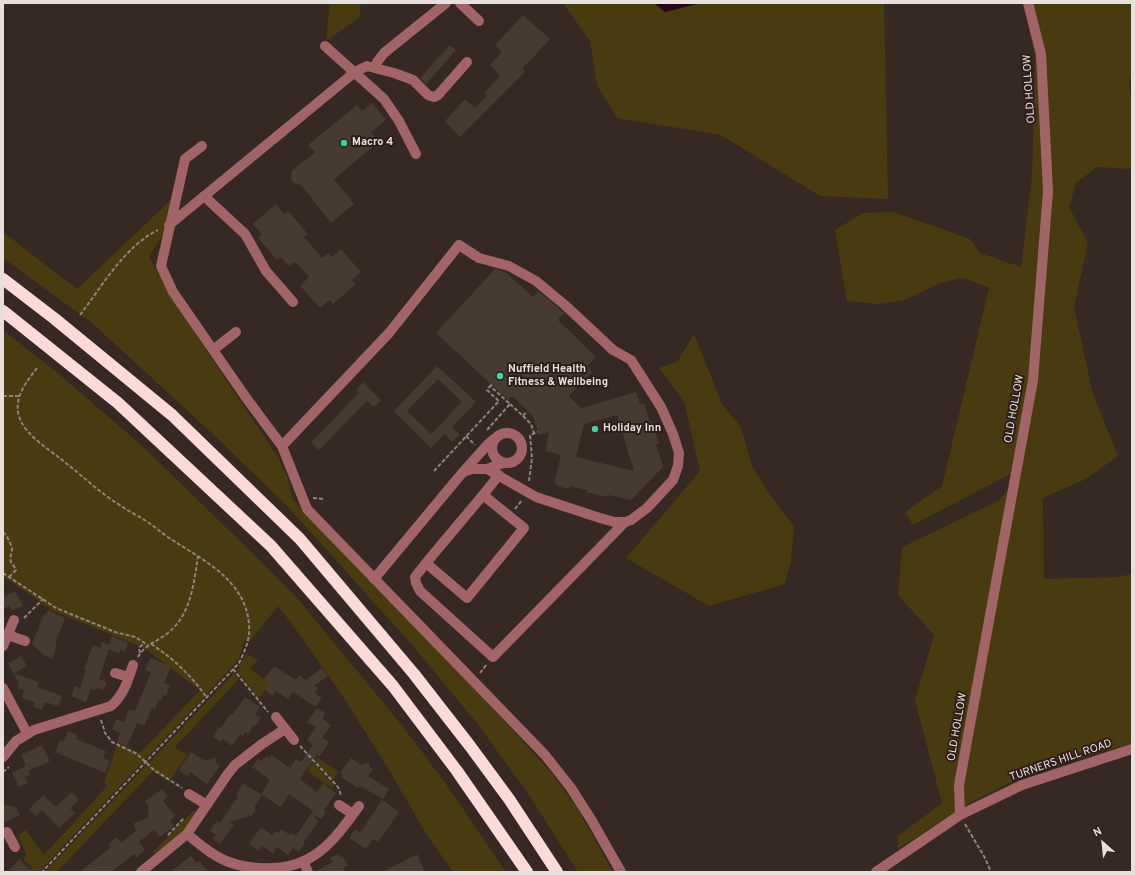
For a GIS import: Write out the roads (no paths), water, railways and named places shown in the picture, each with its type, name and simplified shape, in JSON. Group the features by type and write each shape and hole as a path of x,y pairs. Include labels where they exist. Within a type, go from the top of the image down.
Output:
{"highway":[{"path":"3,279 55,318 172,415 300,538 414,674 470,746 510,799 557,872"},
{"path":"3,311 118,403 271,546 393,686 457,771 527,872"}],"street":[{"path":"376,68 377,62 384,53 446,3"},
{"path":"460,3 479,21"},
{"name":"OLD HOLLOW","path":"960,815 959,785 1033,380 1048,191 1041,54 1028,3"},
{"path":"325,46 384,99 399,121 416,154"},
{"path":"169,224 355,72 367,66 376,68 413,80 428,95 434,97 438,95 467,62"},
{"path":"202,146 185,159 169,224 161,266 173,292 282,446 307,509 545,755 571,788 621,872"},
{"path":"204,196 245,234 266,271 293,302"},
{"path":"282,446 389,333 459,245 479,258 509,266 536,281 566,306 613,350 631,360 661,407 673,434 679,453 678,466 673,480 647,508 631,520 625,522 614,522 536,497 487,469"},
{"path":"213,350 236,332"},
{"path":"374,579 463,472 488,444 505,433 515,435 521,442 522,447 520,456 512,462 502,463 487,469 472,469 463,472"},
{"path":"496,438 493,442 492,452 502,463"},
{"path":"499,475 416,577 416,582 420,591 493,658 625,522"},
{"path":"426,563 467,598 524,528 483,495"},
{"path":"3,646 14,620"},
{"path":"8,635 25,641"},
{"path":"3,757 16,741 28,733 41,727 99,711 111,706 122,694 133,665"},
{"path":"115,672 129,677"},
{"path":"3,688 28,733"},
{"path":"276,717 294,740"},
{"path":"141,872 187,834 235,765 262,744 285,729"},
{"name":"TURNERS HILL ROAD","path":"876,872 960,815 1022,785 1132,749"},
{"path":"189,794 207,805"},
{"path":"187,834 223,860 247,867 275,868 289,866 303,861 330,843 356,810 338,805"},
{"path":"15,847 5,833 16,827"},
{"path":"303,861 308,872"}],"place":[{"name":"Macro 4","path":"344,143"},
{"name":"Nuffield Health Fitness & Wellbeing","path":"500,376"},
{"name":"Holiday Inn","path":"595,429"}]}
